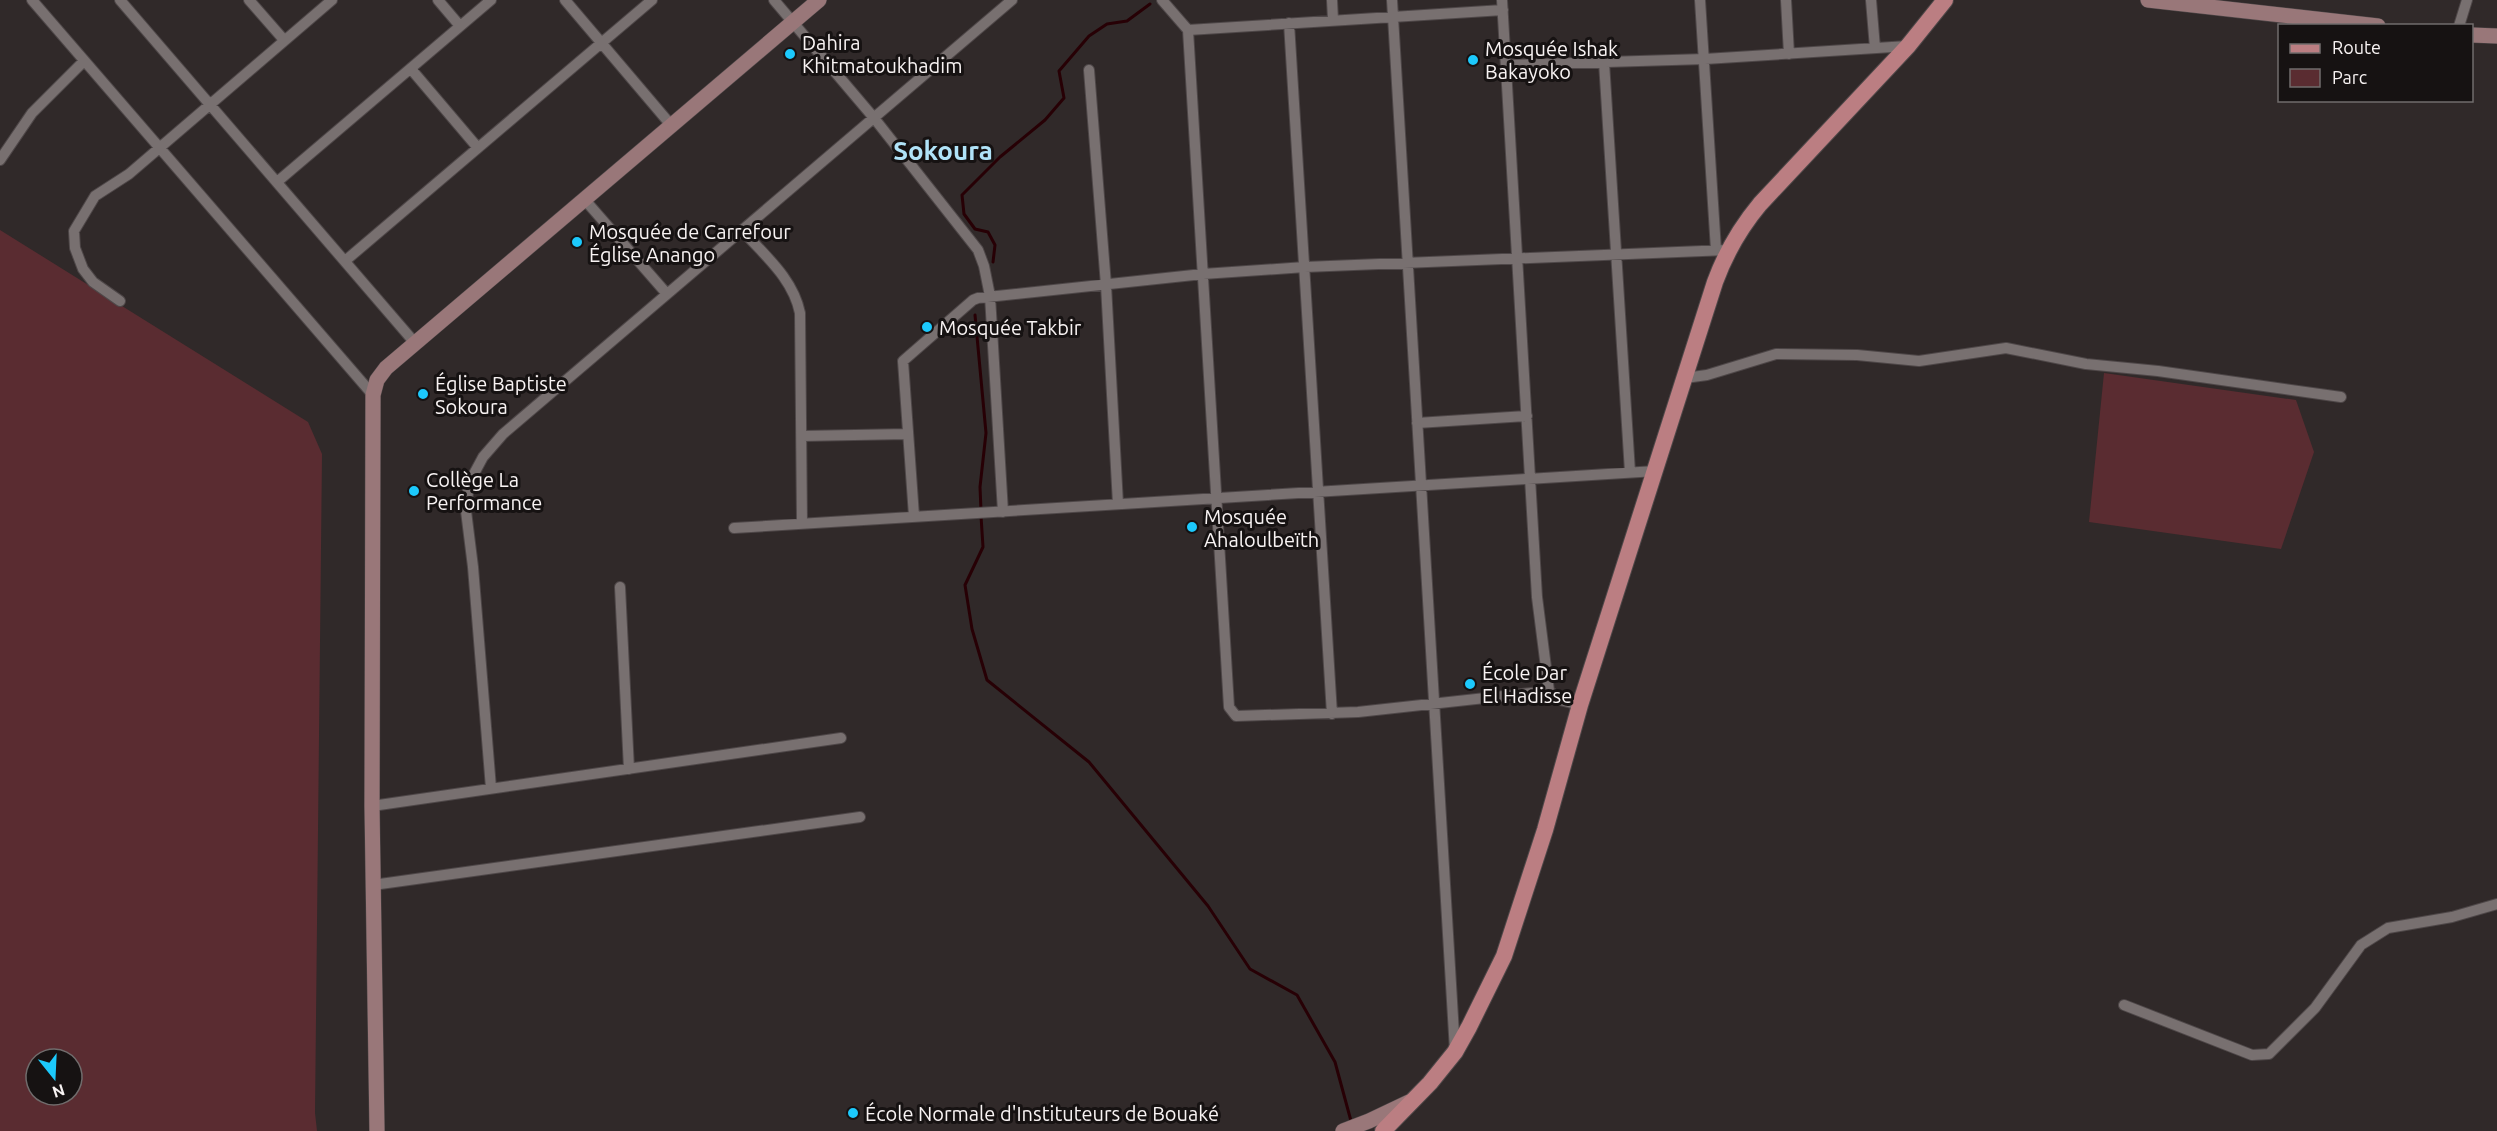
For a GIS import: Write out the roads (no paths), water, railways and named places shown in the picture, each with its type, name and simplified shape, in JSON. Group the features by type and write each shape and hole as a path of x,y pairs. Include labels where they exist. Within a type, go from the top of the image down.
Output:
{"main road":[{"path":"1383,1131 1416,1098 1455,1052 1504,956 1545,830 1580,705 1685,378 1722,250 1760,204 1908,46 1945,0"}],"street":[{"path":"32,0 373,395"},
{"path":"120,0 416,343"},
{"path":"249,0 284,40"},
{"path":"120,301 93,282 83,269 75,248 74,231 95,196 129,174 332,0"},
{"path":"438,0 460,26"},
{"path":"277,182 491,0"},
{"path":"565,0 671,125"},
{"path":"774,0 874,118 971,240 984,266 990,296 1003,512"},
{"path":"377,1131 372,806 373,395 377,380 386,368 819,0"},
{"path":"491,788 473,567 466,511 469,483 483,457 503,434 1012,0"},
{"path":"1162,0 1188,30 1231,713 1236,716 1332,714 1549,691"},
{"path":"1332,0 1333,20"},
{"path":"1392,0 1455,1052"},
{"path":"914,516 903,361 973,300 990,296 1203,274 1305,267 1722,250 1700,0"},
{"path":"1786,0 1789,54"},
{"path":"1871,0 1875,48"},
{"path":"2148,0 2238,5 2365,24"},
{"path":"2460,24 2467,0"},
{"path":"345,261 602,43 645,2"},
{"path":"1188,30 1393,17 1503,5 1537,597 1549,691 1560,700 1580,705"},
{"path":"1289,23 1332,714"},
{"path":"2473,34 2497,36"},
{"path":"1507,65 1705,59 1908,46"},
{"path":"0,160 39,105 84,61"},
{"path":"1604,62 1630,472"},
{"path":"411,69 478,148"},
{"path":"1089,70 1106,285 1118,504"},
{"path":"585,200 667,294"},
{"path":"742,230 791,285 800,312 802,524"},
{"path":"1685,378 1707,375 1776,354 1857,355 1918,360 2006,348 2086,364 2158,371 2341,397"},
{"path":"1417,423 1527,416"},
{"path":"802,436 908,434"},
{"path":"734,528 1656,471"},
{"path":"620,588 629,769"},
{"path":"372,806 841,738"},
{"path":"373,885 860,817"},
{"path":"2124,1005 2252,1055 2269,1054 2314,1008 2361,945 2388,928 2452,917 2497,904"},
{"path":"1343,1131 1370,1121 1416,1098"}],"waterway":[{"path":"993,262 995,245 988,232 975,229 964,214 962,195 1000,157 1045,120 1064,98 1059,71 1089,36 1107,24 1127,21 1150,4"},
{"path":"975,315 986,433 980,487 981,510"},
{"path":"981,516 983,547 965,585 972,629 987,680 1089,762 1208,906 1250,969 1297,995 1335,1062 1351,1121"}],"place":[{"name":"Dahira Khitmatoukhadim","path":"790,54"},
{"name":"Mosquée Ishak Bakayoko","path":"1473,60"},
{"name":"Mosquée de Carrefour Église Anango","path":"577,242"},
{"name":"Mosquée Takbir","path":"927,327"},
{"name":"Église Baptiste Sokoura","path":"423,394"},
{"name":"Collège La Performance","path":"414,491"},
{"name":"Mosquée Ahaloulbeïth","path":"1192,527"},
{"name":"École Dar El Hadisse","path":"1470,684"},
{"name":"École Normale d'Instituteurs de Bouaké","path":"853,1113"}],"district":[{"name":"Sokoura","path":"943,150"}]}
